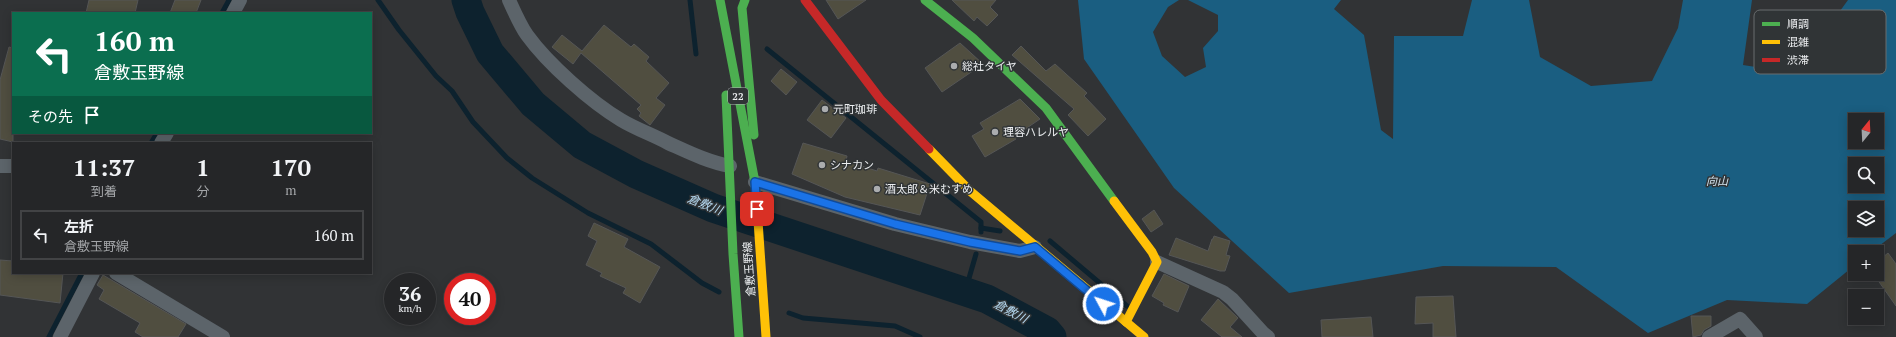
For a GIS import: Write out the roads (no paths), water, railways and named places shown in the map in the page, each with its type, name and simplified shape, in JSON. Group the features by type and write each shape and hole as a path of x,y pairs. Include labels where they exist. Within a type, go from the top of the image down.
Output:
{"street":[{"path":"234,12 240,0"},
{"path":"509,0 526,34 541,52 572,83 597,103 621,120 715,163 731,172"},
{"name":"倉敷玉野線","path":"720,0 755,182 766,337"},
{"path":"745,0 742,8 754,128 755,182 895,224 970,242 1020,251 1035,247"},
{"path":"804,0 881,100 970,191 1144,337"},
{"path":"924,0 973,38 1046,108 1152,252 1157,262 1223,292 1232,299 1268,337"},
{"name":"倉敷玉野線","path":"722,10 731,172 733,254 739,337"},
{"path":"0,166 12,166"},
{"path":"1126,322 1157,262"},
{"path":"60,337 92,274"},
{"path":"118,274 223,337"},
{"path":"1709,337 1740,319 1756,337"}],"waterway":[{"path":"223,12 229,0"},
{"path":"378,0 399,30 436,76 452,91 473,122 507,158 532,178 588,213 651,244 702,283 719,292"},
{"name":"倉敷川","path":"466,0 470,12 490,53 533,104 582,145 636,174 713,208 987,299 1047,331 1052,337"},
{"path":"690,0 696,54"},
{"path":"767,49 981,222 981,232"},
{"path":"152,142 156,134"},
{"path":"981,228 1000,231"},
{"path":"1050,241 1127,306"},
{"path":"965,292 976,254"},
{"path":"49,337 81,274"},
{"path":"789,313 803,318 895,326 920,337"}],"place":[{"name":"総社タイヤ","path":"954,66"},
{"name":"元町珈琲","path":"825,109"},
{"name":"理容ハレルヤ","path":"995,132"},
{"name":"シナカン","path":"822,165"},
{"name":"酒太郎＆米むすめ","path":"877,189"}],"park label":[{"name":"向山","path":"1717,181"}]}
